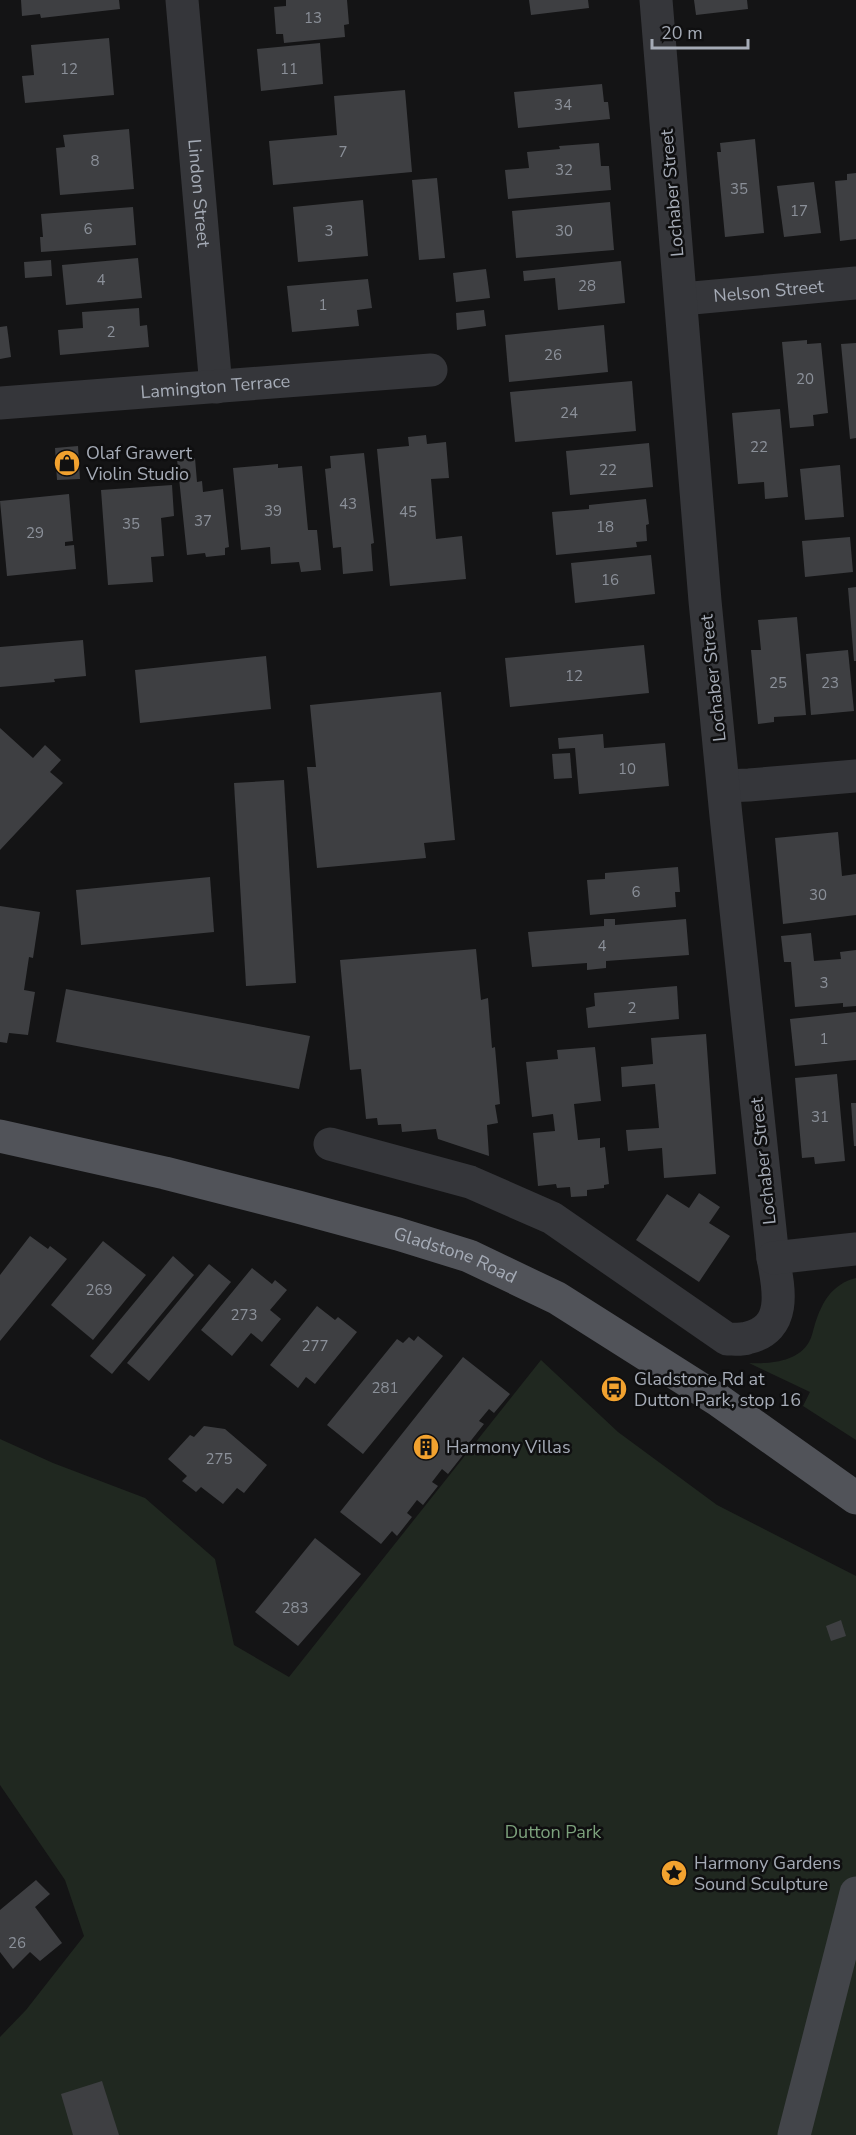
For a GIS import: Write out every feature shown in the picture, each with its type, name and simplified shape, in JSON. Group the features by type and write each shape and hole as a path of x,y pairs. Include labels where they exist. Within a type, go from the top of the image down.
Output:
{"main road":[{"name":"Gladstone Road","path":"0,1136 165,1173 298,1207 469,1256 557,1298 718,1400 856,1498"}],"street":[{"name":"Lindon Street","path":"182,0 216,387"},
{"name":"Lochaber Street","path":"330,1144 470,1182 552,1218 727,1339 747,1338 764,1330 772,1322 778,1308 779,1293 705,601 656,0"},
{"name":"Nelson Street","path":"682,299 856,283"},
{"name":"Lamington Terrace","path":"0,403 431,370"},
{"path":"724,786 856,776"},
{"path":"774,1258 856,1249"},
{"path":"794,2135 856,1893"}],"green space":[{"path":"856,1278 856,1440 803,1406 810,1392 749,1363 774,1362 798,1354 809,1342 821,1308 829,1295 840,1285"},
{"name":"Dutton Park","path":"541,1360 618,1432 717,1505 856,1576 856,2135 0,2135 0,2037 26,2010 84,1936 65,1880 0,1785 0,1439 53,1463 145,1498 215,1559 234,1645 289,1677"}],"building":[{"path":"21,0 119,0 120,9 41,18 40,14 22,16"},
{"path":"286,0 347,0 349,24 344,25 345,37 284,43 283,34 276,34 274,7 286,6"},
{"path":"529,0 588,0 589,8 531,15"},
{"path":"694,0 747,0 748,9 696,15"},
{"path":"109,38 114,95 25,103 22,76 34,75 31,45"},
{"path":"320,43 323,84 261,91 257,49"},
{"path":"602,84 604,102 608,102 610,119 518,128 514,92"},
{"path":"405,90 412,172 273,185 269,141 337,135 334,96"},
{"path":"129,129 134,189 60,195 56,148 65,147 63,135"},
{"path":"755,139 764,233 725,237 717,152 721,152 720,143"},
{"path":"599,143 601,166 609,166 611,190 508,199 505,170 529,168 527,152 560,149 559,146"},
{"path":"856,173 856,239 840,241 835,181 847,180 847,174"},
{"path":"437,178 445,258 419,260 412,180"},
{"path":"814,182 821,233 784,237 777,186"},
{"path":"363,200 368,256 298,262 293,207"},
{"path":"610,202 614,250 516,258 512,211"},
{"path":"133,207 136,245 41,252 40,237 43,237 41,214"},
{"path":"138,258 142,298 66,305 62,265"},
{"path":"51,260 52,276 25,278 24,262"},
{"path":"621,261 625,303 558,310 555,278 524,281 523,271"},
{"path":"486,269 490,298 456,302 453,273"},
{"path":"368,279 372,308 357,310 359,326 292,332 287,286"},
{"path":"139,308 140,326 147,325 149,347 60,355 58,330 83,328 82,312"},
{"path":"484,310 486,326 457,330 456,313"},
{"path":"604,325 608,372 509,382 505,335"},
{"path":"7,326 11,357 0,359 0,327"},
{"path":"807,340 807,344 821,343 828,413 813,415 814,426 790,428 782,342"},
{"path":"856,343 856,438 850,439 841,344"},
{"path":"632,381 636,431 515,442 510,392"},
{"path":"780,409 788,497 765,499 764,482 738,484 732,413"},
{"path":"426,435 427,444 446,442 449,478 431,479 436,539 462,536 466,579 390,586 377,449 409,446 408,437"},
{"path":"649,443 653,487 570,495 566,451"},
{"name":"Olaf Grawert Violin Studio","path":"78,446 80,479 57,480 55,448"},
{"path":"364,453 374,543 371,544 373,571 343,574 341,547 333,548 325,469 331,468 330,456"},
{"path":"195,458 197,482 202,481 203,492 223,489 229,547 225,548 225,555 206,557 205,553 187,555 177,459"},
{"path":"278,464 278,468 302,466 308,530 317,530 321,570 301,572 299,562 271,564 270,547 241,550 233,468"},
{"path":"840,465 844,517 805,520 800,469"},
{"path":"172,485 174,516 161,518 164,556 151,557 153,582 108,585 101,490"},
{"path":"69,494 73,541 65,542 65,546 74,545 76,569 7,576 0,501"},
{"path":"646,499 649,524 646,525 647,541 636,542 637,547 556,555 552,512 589,509 589,505"},
{"path":"850,537 853,572 805,577 802,541"},
{"path":"651,555 655,594 575,603 571,563"},
{"path":"856,587 856,661 854,661 848,588"},
{"path":"797,617 806,715 774,717 774,722 758,724 751,650 761,650 758,620"},
{"path":"83,640 86,676 54,679 55,682 0,687 0,647"},
{"path":"644,645 649,693 510,707 505,658"},
{"path":"848,650 854,711 811,715 806,654"},
{"path":"266,656 271,709 140,723 135,670"},
{"path":"441,692 455,840 424,843 426,858 317,868 307,767 316,767 310,705"},
{"path":"0,728 33,758 45,745 61,760 50,772 63,783 0,850"},
{"path":"603,734 604,748 665,743 669,786 579,794 575,748 559,749 558,738"},
{"path":"570,753 572,778 554,779 552,754"},
{"path":"284,780 296,983 246,986 234,783"},
{"path":"838,832 842,876 856,874 856,915 783,924 775,838"},
{"path":"678,867 680,892 675,892 676,907 590,915 587,880 605,879 605,873"},
{"path":"210,877 214,932 81,945 76,890"},
{"path":"0,906 40,912 33,958 29,957 24,990 35,992 28,1035 9,1033 7,1043 0,1042"},
{"path":"604,919 615,919 615,925 686,919 689,955 606,961 606,968 587,970 587,963 532,967 528,932 604,926"},
{"path":"811,933 814,961 841,959 840,952 856,950 856,1006 843,1007 843,1003 795,1007 791,962 784,962 781,936"},
{"path":"476,949 481,1000 488,998 500,1104 495,1105 498,1123 487,1125 489,1156 438,1139 436,1129 402,1132 401,1124 378,1125 377,1118 366,1119 361,1069 350,1070 340,960"},
{"path":"677,986 679,1019 588,1028 586,1008 595,1006 594,993"},
{"path":"66,989 310,1036 299,1089 56,1042"},
{"path":"856,1012 856,1060 795,1066 790,1019"},
{"path":"706,1034 716,1174 664,1178 662,1148 628,1151 626,1130 659,1128 655,1084 622,1087 621,1067 653,1064 651,1038"},
{"path":"595,1047 601,1101 574,1104 578,1140 600,1138 600,1148 605,1147 609,1184 604,1185 604,1188 587,1190 587,1196 571,1197 570,1187 557,1188 556,1184 538,1186 533,1133 555,1131 553,1114 532,1117 526,1062 558,1059 557,1050"},
{"path":"837,1074 845,1161 815,1164 814,1157 802,1158 795,1078"},
{"path":"851,1103 856,1103 856,1146 854,1146"},
{"path":"699,1193 720,1207 709,1223 730,1236 699,1282 636,1240 667,1194 689,1208"},
{"path":"30,1236 48,1249 50,1246 67,1259 0,1341 0,1275"},
{"path":"103,1241 146,1275 93,1340 51,1305"},
{"path":"173,1256 194,1275 112,1374 90,1356"},
{"path":"209,1264 231,1282 149,1381 127,1363"},
{"path":"252,1268 272,1284 275,1280 287,1290 270,1310 281,1319 262,1342 251,1333 232,1356 201,1330"},
{"path":"317,1306 335,1320 338,1317 357,1332 315,1384 306,1377 298,1388 270,1365"},
{"path":"418,1336 443,1356 363,1454 327,1425 397,1339 403,1343 409,1337 414,1341"},
{"name":"Harmony Villas","path":"463,1357 510,1394 494,1413 489,1409 479,1421 484,1424 469,1443 466,1441 458,1451 463,1455 448,1474 442,1469 432,1482 438,1486 423,1505 417,1500 407,1513 412,1517 397,1536 392,1531 381,1544 340,1512"},
{"path":"204,1426 225,1429 267,1465 244,1493 237,1488 223,1504 201,1487 196,1492 182,1481 187,1476 168,1459 190,1435 194,1437"},
{"path":"315,1538 361,1574 298,1646 255,1612"},
{"path":"841,1620 846,1636 831,1641 826,1626"},
{"path":"36,1880 50,1894 35,1907 62,1943 40,1961 30,1952 13,1969 0,1952 0,1910"},
{"path":"102,2081 119,2135 73,2135 61,2094"}],"place":[{"name":"Olaf Grawert Violin Studio","path":"67,463"},
{"name":"Gladstone Rd at Dutton Park, stop 16","path":"614,1389"},
{"name":"Harmony Villas","path":"426,1447"},
{"name":"Harmony Gardens Sound Sculpture","path":"674,1873"}]}
